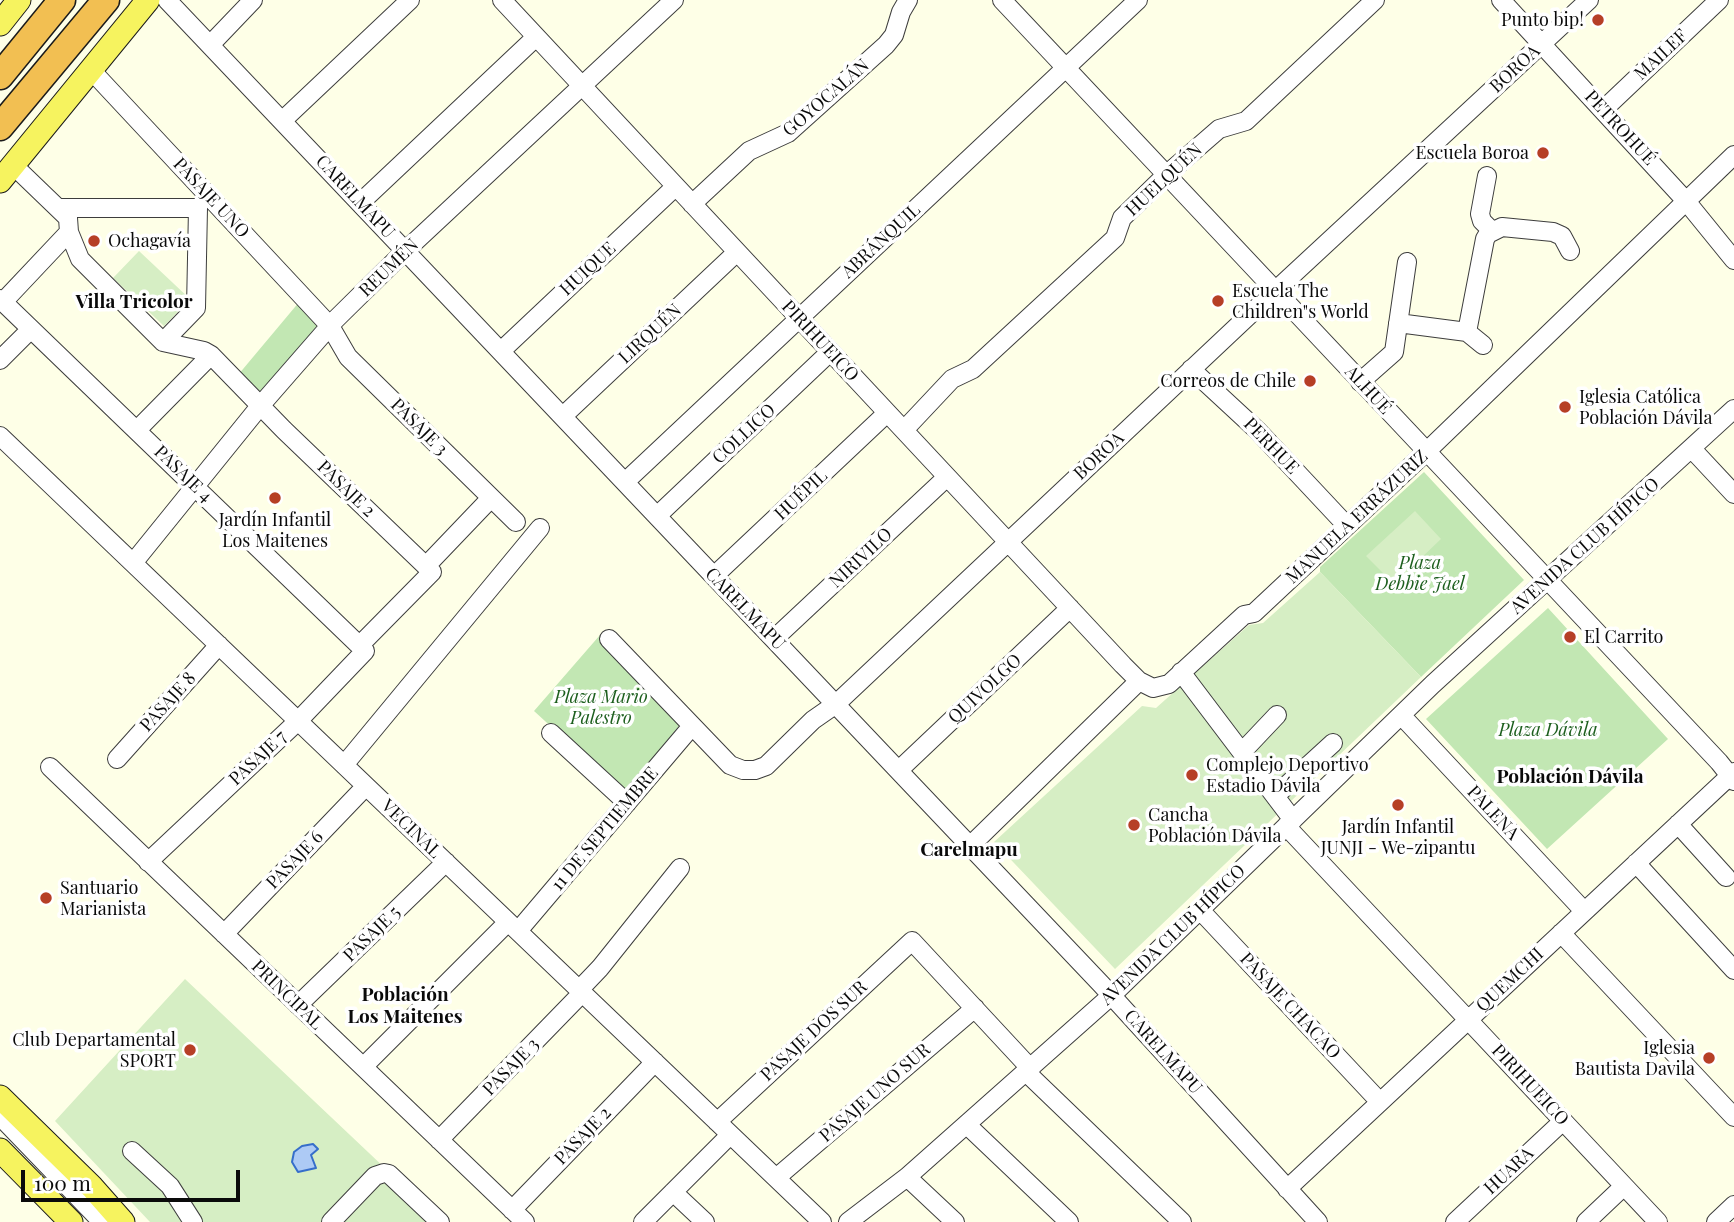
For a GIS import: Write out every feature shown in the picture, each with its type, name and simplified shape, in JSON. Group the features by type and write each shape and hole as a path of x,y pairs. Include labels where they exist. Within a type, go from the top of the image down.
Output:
{"highway":[{"path":"0,76 62,0"},
{"path":"0,127 106,0"}],"main road":[{"path":"0,24 19,0"},
{"path":"6,173 149,0"},
{"path":"0,1097 92,1187 123,1222"},
{"path":"0,1150 71,1222"}],"street":[{"name":"CARELMAPU","path":"167,0 1112,995 1318,1222"},
{"path":"210,45 253,0"},
{"path":"282,121 410,0"},
{"name":"PIRIHUEICO","path":"502,0 1139,681"},
{"name":"REUMÉN","path":"133,563 260,406 330,326 405,250 674,0"},
{"name":"GOYOCALÁN","path":"692,204 749,151 782,137 793,129 886,46 894,35 908,0"},
{"name":"ALHUÉ","path":"1002,0 1733,776"},
{"name":"ABRÁNQUIL","path":"625,482 1138,0"},
{"name":"HUELQUÉN","path":"904,430 951,379 972,369 1115,237 1122,218 1166,175 1219,129 1246,121 1374,0"},
{"name":"PETROHUÉ","path":"1501,0 1686,201 1734,260"},
{"name":"BOROA","path":"609,639 730,765 743,770 766,766 813,720 836,704 1191,369 1589,0"},
{"name":"MAILEF","path":"1603,110 1719,0"},
{"path":"360,203 536,37"},
{"name":"PASAJE UNO","path":"91,70 204,202 330,326"},
{"name":"MANUELA ERRÁZURIZ","path":"1139,681 1153,688 1162,688 1244,615 1254,613 1426,452 1734,155"},
{"path":"6,173 59,208 68,218 69,232 80,259 163,342 211,355 260,406"},
{"path":"1487,176 1479,214 1492,230"},
{"name":"HUIQUE","path":"501,351 676,187"},
{"path":"59,208 204,202 196,308 163,342"},
{"path":"1467,332 1485,239 1492,230 1502,227 1553,232 1562,236 1570,251"},
{"path":"2,300 69,232"},
{"name":"LIRQUÉN","path":"562,416 737,252"},
{"path":"1360,382 1394,352 1407,262"},
{"name":"PASAJE 4","path":"2,300 363,648"},
{"path":"1398,323 1467,332 1483,345"},
{"name":"PASAJE 3","path":"330,326 348,357 516,522"},
{"path":"0,360 31,329"},
{"name":"COLLICO","path":"657,516 830,352"},
{"path":"136,430 211,355"},
{"name":"PERHUE","path":"1191,369 1258,431 1347,526"},
{"name":"PASAJE 2","path":"260,406 429,569"},
{"name":"AVENIDA CLUB HÍPICO","path":"848,1222 907,1177 1112,995 1401,715 1734,409"},
{"name":"HUÉPIL","path":"714,576 887,413"},
{"name":"VECINAL","path":"0,436 822,1222"},
{"path":"1692,449 1734,495"},
{"name":"NIRIVILO","path":"774,639 947,477"},
{"name":"PASAJE 7","path":"148,862 298,721 491,498"},
{"path":"344,765 540,528"},
{"name":"QUIVOLGO","path":"899,770 1070,608"},
{"name":"PASAJE 8","path":"117,759 219,645"},
{"name":"PIRIHUEICO","path":"1181,672 1275,796 1290,823 1468,1020 1658,1222"},
{"path":"970,846 1139,681"},
{"path":"1242,752 1277,715"},
{"name":"PALENA","path":"1401,715 1584,911"},
{"name":"11 DE SEPTIEMBRE","path":"513,927 627,803 692,726"},
{"path":"551,733 627,803"},
{"path":"1275,796 1333,743"},
{"name":"PRINCIPAL","path":"50,767 519,1216"},
{"name":"QUEMCHI","path":"1287,1189 1584,911 1733,776"},
{"name":"PASAJE 6","path":"224,934 366,786"},
{"path":"1678,824 1726,877"},
{"name":"PASAJE 5","path":"298,1004 446,863"},
{"path":"1636,863 1734,970"},
{"name":"PASAJE 3","path":"439,1140 581,992 680,868"},
{"name":"PASAJE CHACAO","path":"1200,910 1380,1102"},
{"path":"363,1068 513,927"},
{"path":"1562,933 1734,1117"},
{"name":"PASAJE DOS SUR","path":"717,1122 912,941 975,1008"},
{"path":"975,1008 1029,1071 1182,1222"},
{"name":"PASAJE UNO SUR","path":"776,1178 975,1008"},
{"name":"PASAJE 2","path":"519,1216 654,1062"},
{"path":"0,1116 102,1222"},
{"name":"HUARA","path":"1454,1222 1563,1121"},
{"path":"967,1125 1069,1222"},
{"path":"0,1131 87,1222"},
{"path":"643,1222 730,1135"},
{"path":"132,1152 170,1186 193,1222"},
{"path":"331,1222 375,1176 384,1173 389,1174 440,1222"},
{"path":"907,1177 955,1222"},
{"path":"1586,1222 1624,1186"},
{"path":"673,1192 705,1222"},
{"path":"1716,1222 1734,1205"}],"green space":[{"path":"139,251 190,299 164,326 113,278"},
{"path":"300,301 320,323 258,395 238,375"},
{"name":"Plaza Debbie Jael","path":"1424,472 1524,580 1421,677 1320,572 1320,567"},
{"path":"1415,511 1441,539 1394,584 1366,556"},
{"name":"Complejo Deportivo Estadio Dávila","path":"1320,572 1421,677 1115,969 994,842 1142,706 1156,708 1249,625 1263,623"},
{"name":"Plaza Dávila","path":"1548,608 1668,739 1547,849 1426,719"},
{"name":"Plaza Mario Palestro","path":"600,635 682,722 625,794 534,711"},
{"name":"Club Departamental SPORT","path":"185,979 442,1222 150,1222 55,1121"}],"water":[{"path":"313,1144 318,1149 311,1155 316,1168 298,1172 292,1162 294,1152 302,1146"}],"place":[{"name":"Punto bip!","path":"1598,20"},
{"name":"Escuela Boroa","path":"1543,153"},
{"name":"Ochagavía","path":"94,241"},
{"name":"Escuela The Children\"s World","path":"1218,301"},
{"name":"Correos de Chile","path":"1310,381"},
{"name":"Iglesia Católica Población Dávila","path":"1565,407"},
{"name":"Jardín Infantil Los Maitenes","path":"275,498"},
{"name":"El Carrito","path":"1570,637"},
{"name":"Complejo Deportivo Estadio Dávila","path":"1192,775"},
{"name":"Jardín Infantil JUNJI - We-zipantu","path":"1398,805"},
{"name":"Cancha Población Dávila","path":"1134,825"},
{"name":"Santuario Marianista","path":"46,898"},
{"name":"Club Departamental SPORT","path":"190,1050"},
{"name":"Iglesia Bautista Davila","path":"1709,1058"}],"district":[{"name":"Villa Tricolor","path":"134,302"},
{"name":"Población Dávila","path":"1570,777"},
{"name":"Carelmapu","path":"969,850"},
{"name":"Población Los Maitenes","path":"405,1006"}]}
